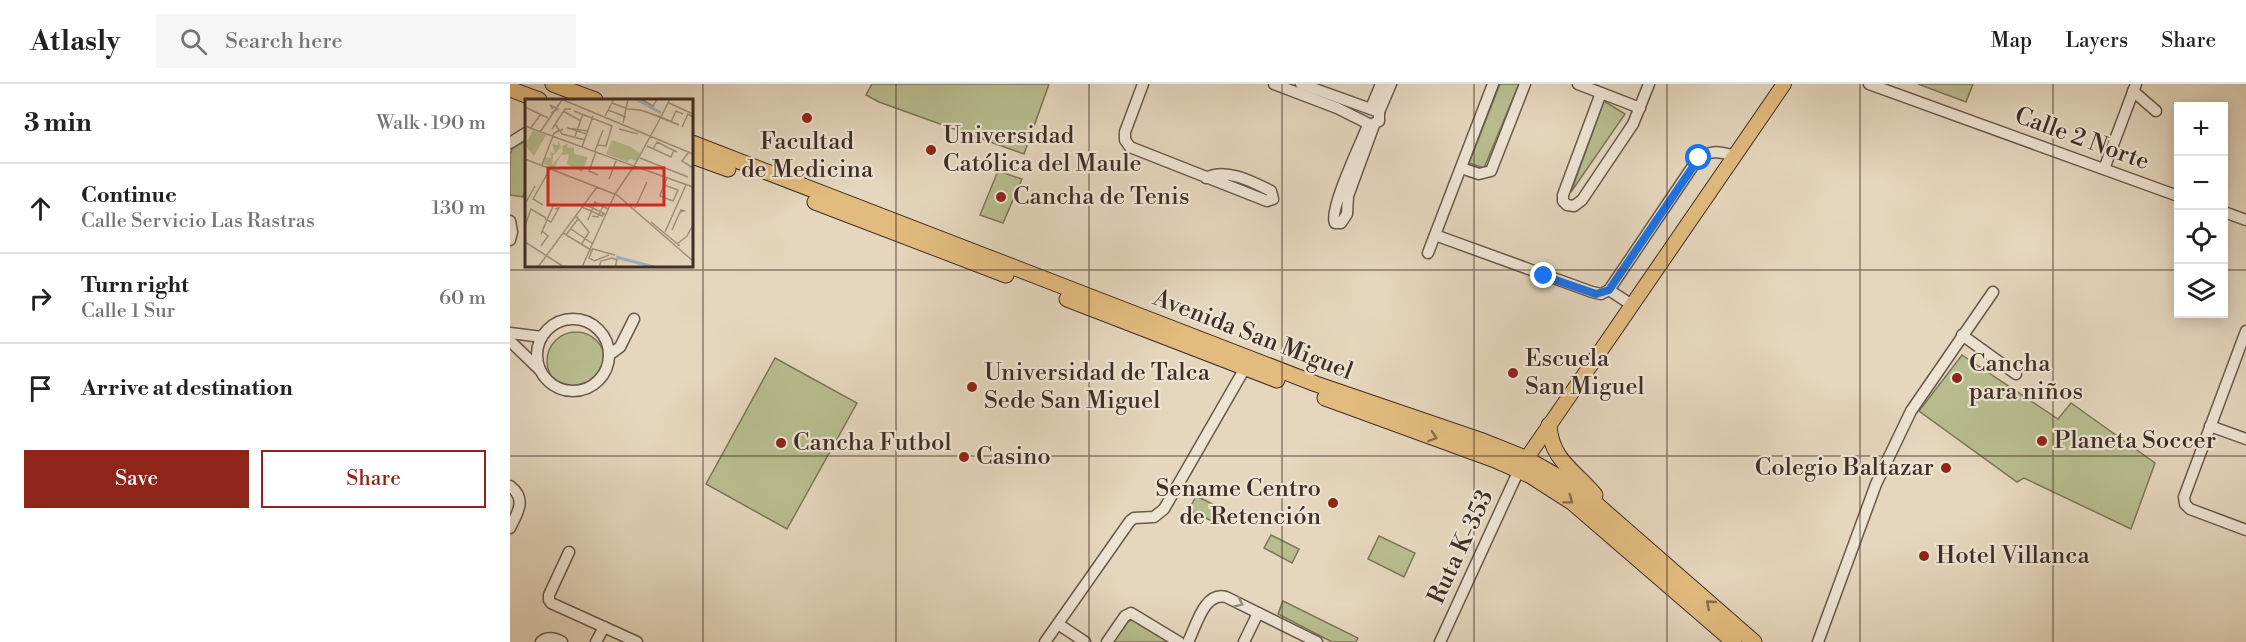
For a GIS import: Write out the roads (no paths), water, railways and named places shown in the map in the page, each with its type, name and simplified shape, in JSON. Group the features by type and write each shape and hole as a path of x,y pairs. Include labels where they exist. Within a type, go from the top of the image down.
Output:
{"highway":[{"path":"510,89 536,99"},
{"path":"559,91 591,99"},
{"name":"Avenida San Miguel","path":"693,143 1316,384 1480,440 1522,464 1579,491 1611,516 1754,642"},
{"name":"Avenida San Miguel","path":"693,156 1245,368 1522,464 1573,503 1734,642"},
{"path":"1549,425 1550,438 1558,456 1590,489 1611,516"}],"main road":[{"path":"1522,464 1784,84"}],"street":[{"path":"1143,84 1125,132 1125,140 1130,147 1206,178 1267,201 1273,199 1271,191 1226,174 1213,173 1206,178"},
{"path":"1274,84 1337,108 1370,124 1379,121 1373,110 1301,84"},
{"path":"1373,110 1381,84"},
{"path":"1373,110 1391,84"},
{"path":"1428,253 1494,84"},
{"path":"1461,168 1479,174 1491,171 1525,84"},
{"path":"1578,84 1640,108"},
{"path":"1601,93 1563,195 1565,204 1570,206 1582,200 1633,124 1649,84"},
{"name":"Calle 2 Norte","path":"1869,84 2174,195"},
{"path":"2104,169 2135,87 2156,111"},
{"path":"1370,124 1348,196 1346,217 1341,223 1335,223 1333,217 1339,195 1370,124"},
{"path":"510,143 525,134"},
{"path":"1435,235 1596,294 1609,290 1699,158 1714,151 1734,156"},
{"path":"2228,214 2246,220"},
{"path":"510,221 512,232 510,240"},
{"path":"1609,290 1632,305"},
{"path":"1818,642 1876,484 1911,411 1993,292"},
{"path":"609,355 620,347 633,319"},
{"path":"574,320 591,324 604,338 609,355 604,374 598,381 581,390 562,390 546,379 537,359 542,337 556,324 574,320"},
{"path":"2246,331 2243,345 2185,493 2185,504 2193,510 2246,530"},
{"path":"510,333 542,337"},
{"path":"1962,334 2016,374"},
{"path":"510,341 541,371"},
{"path":"1045,642 1130,521 1134,518 1154,517 1164,509 1245,368"},
{"path":"2210,426 2246,439"},
{"name":"Ruta K-353","path":"1440,642 1522,464"},
{"path":"510,486 518,494 520,504 510,528"},
{"path":"569,552 549,600 551,603 637,642"},
{"path":"1188,642 1208,600 1214,596 1222,596 1258,613 1297,638 1317,642"},
{"path":"1107,642 1125,616 1131,613 1179,642"},
{"path":"1244,642 1258,613"},
{"path":"1058,624 1084,642"},
{"path":"596,642 604,627"},
{"path":"541,642 547,638 562,642"}],"place":[{"name":"Facultad de Medicina","path":"807,118"},
{"name":"Universidad Católica del Maule","path":"931,150"},
{"name":"Cancha de Tenis","path":"1001,197"},
{"name":"Escuela San Miguel","path":"1513,373"},
{"name":"Cancha para niños","path":"1957,378"},
{"name":"Universidad de Talca Sede San Miguel","path":"972,387"},
{"name":"Planeta Soccer","path":"2042,441"},
{"name":"Cancha Futbol","path":"781,443"},
{"name":"Casino","path":"964,457"},
{"name":"Colegio Baltazar","path":"1946,468"},
{"name":"Sename Centro de Retención","path":"1333,503"},
{"name":"Hotel Villanca","path":"1924,556"}]}
